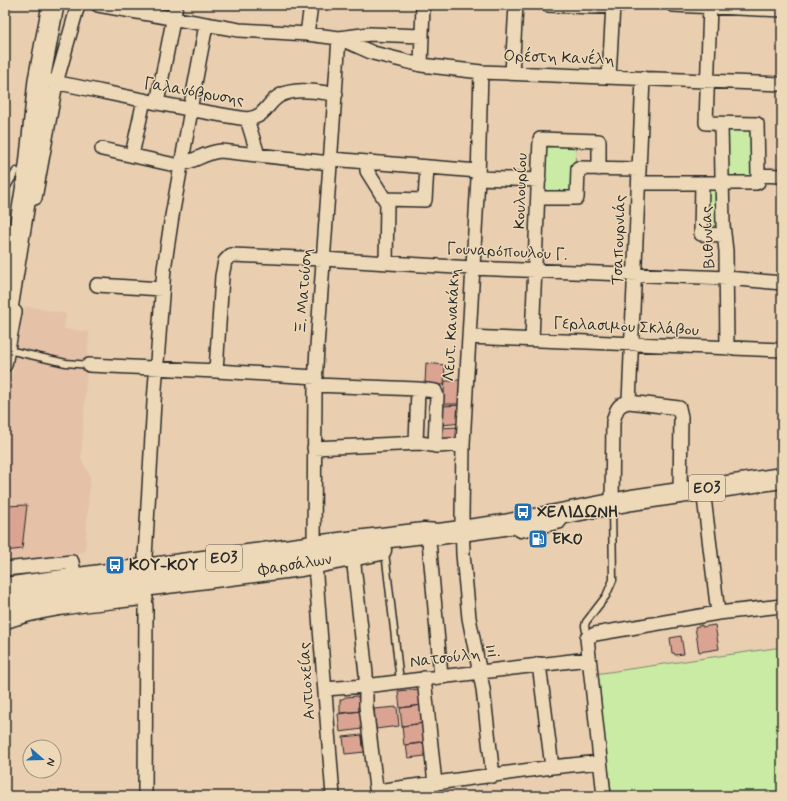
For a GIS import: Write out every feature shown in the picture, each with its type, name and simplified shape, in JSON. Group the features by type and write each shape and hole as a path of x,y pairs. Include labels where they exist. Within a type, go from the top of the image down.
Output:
{"highway":[{"path":"5,321 30,166 48,81 53,5"},
{"path":"5,235 23,134 48,81"}],"main road":[{"name":"Φαρσάλων","path":"5,588 73,570 315,555 353,556 385,550 462,531 504,525 680,492 782,478"},
{"name":"Φαρσάλων","path":"5,605 25,601 145,591 424,533 434,537"}],"street":[{"path":"5,365 48,81 69,35 78,5"},
{"name":"Ορέστη Κανέλη","path":"98,5 245,31 307,34 339,38 370,34 421,36"},
{"path":"132,155 150,102 176,5"},
{"path":"307,34 311,5"},
{"path":"420,65 423,5"},
{"path":"512,73 516,5"},
{"path":"548,5 593,7 615,5 609,77"},
{"path":"673,5 782,10"},
{"path":"639,183 758,182 758,124 706,123 710,6"},
{"path":"145,557 162,289 170,226 206,25"},
{"name":"Ορέστη Κανέλη","path":"339,38 373,53 420,65 481,72 782,84"},
{"name":"Ξ. Ματούση","path":"315,555 315,381 339,38"},
{"name":"Λευτ. Κανακάκη","path":"481,72 478,174 463,444 462,531 468,618 484,697 493,776"},
{"name":"Τσαπουρνιάς","path":"630,402 643,78"},
{"name":"Γαλανόβρυσης","path":"48,81 191,110 247,119 261,115 275,99 288,93 305,91 336,94"},
{"path":"247,119 258,155"},
{"name":"Βιθυνίας","path":"721,124 724,235 727,278 727,348"},
{"name":"Κουλουρίου","path":"532,340 540,139 599,140 599,169"},
{"path":"102,149 175,165 214,152 229,151 330,161 367,162 427,167 539,180"},
{"path":"367,162 367,171 388,206 386,262"},
{"path":"385,199 425,200 427,167"},
{"path":"538,198 577,198 578,168 639,169"},
{"path":"758,175 782,176"},
{"path":"702,183 701,234 724,235"},
{"name":"Γουναρόπουλου Γ.","path":"216,371 222,276 225,261 231,255 535,271 727,278 782,282"},
{"path":"97,285 162,289"},
{"name":"Γερλασιμου Σκλάβου","path":"469,337 782,350"},
{"path":"89,365 216,371 315,381 432,390 437,396 435,446"},
{"path":"416,444 418,389"},
{"path":"612,504 613,422 616,410 622,403 630,402 679,408 681,417 680,492"},
{"path":"314,448 416,444 435,446 463,444"},
{"path":"703,489 718,613"},
{"path":"434,537 441,676"},
{"name":"Αντιοχείας","path":"315,555 333,796"},
{"path":"353,556 365,667 366,706 377,794 552,767 600,762"},
{"path":"5,569 73,570"},
{"path":"5,622 28,615 145,591 145,796"},
{"path":"604,796 588,659 587,638 595,634 718,613 782,606"},
{"name":"Νατσούλη Ξ.","path":"325,689 365,686 588,659"},
{"path":"539,664 552,767"},
{"path":"424,678 435,784"}],"lane":[{"path":"5,190 16,171"},
{"path":"8,350 66,363 89,365"},
{"path":"587,638 585,626 586,622 606,596 613,580 612,504"},
{"path":"385,550 400,681"}],"shaded area":[{"path":"25,306 66,314 64,329 89,332 81,459 90,476 85,552 5,562 5,416"}],"green space":[{"path":"728,129 748,129 750,132 750,179 726,177 726,131"},
{"path":"545,141 576,142 574,194 543,194"},
{"path":"717,187 718,225 711,226 706,224 708,189"},
{"path":"782,647 782,796 612,796 595,674"}],"building":[{"path":"426,363 445,365 444,385 425,384"},
{"path":"464,380 463,404 443,404 445,381"},
{"path":"463,405 462,423 442,425 443,406"},
{"path":"458,427 460,439 441,442 441,428"},
{"path":"27,505 22,549 5,551 5,506"},
{"path":"702,625 702,627 715,625 719,649 699,652 695,627"},
{"path":"681,636 684,654 675,655 672,653 670,638"},
{"path":"420,689 422,705 400,708 398,691"},
{"path":"358,696 359,704 361,704 362,709 360,709 360,711 340,713 340,700 346,697"},
{"path":"422,705 424,723 402,726 400,708"},
{"path":"397,707 399,726 376,729 374,709"},
{"path":"362,711 362,729 340,732 338,714"},
{"path":"424,723 426,742 404,745 402,726"},
{"path":"362,735 363,748 365,747 365,752 345,754 343,737"},
{"path":"424,743 425,756 408,758 406,745"}],"place":[{"name":"ΧΕΛΙΔΩΝΗ","path":"523,512"},
{"name":"EKO","path":"538,539"},
{"name":"ΚΟΥ-ΚΟΥ","path":"115,565"}]}
